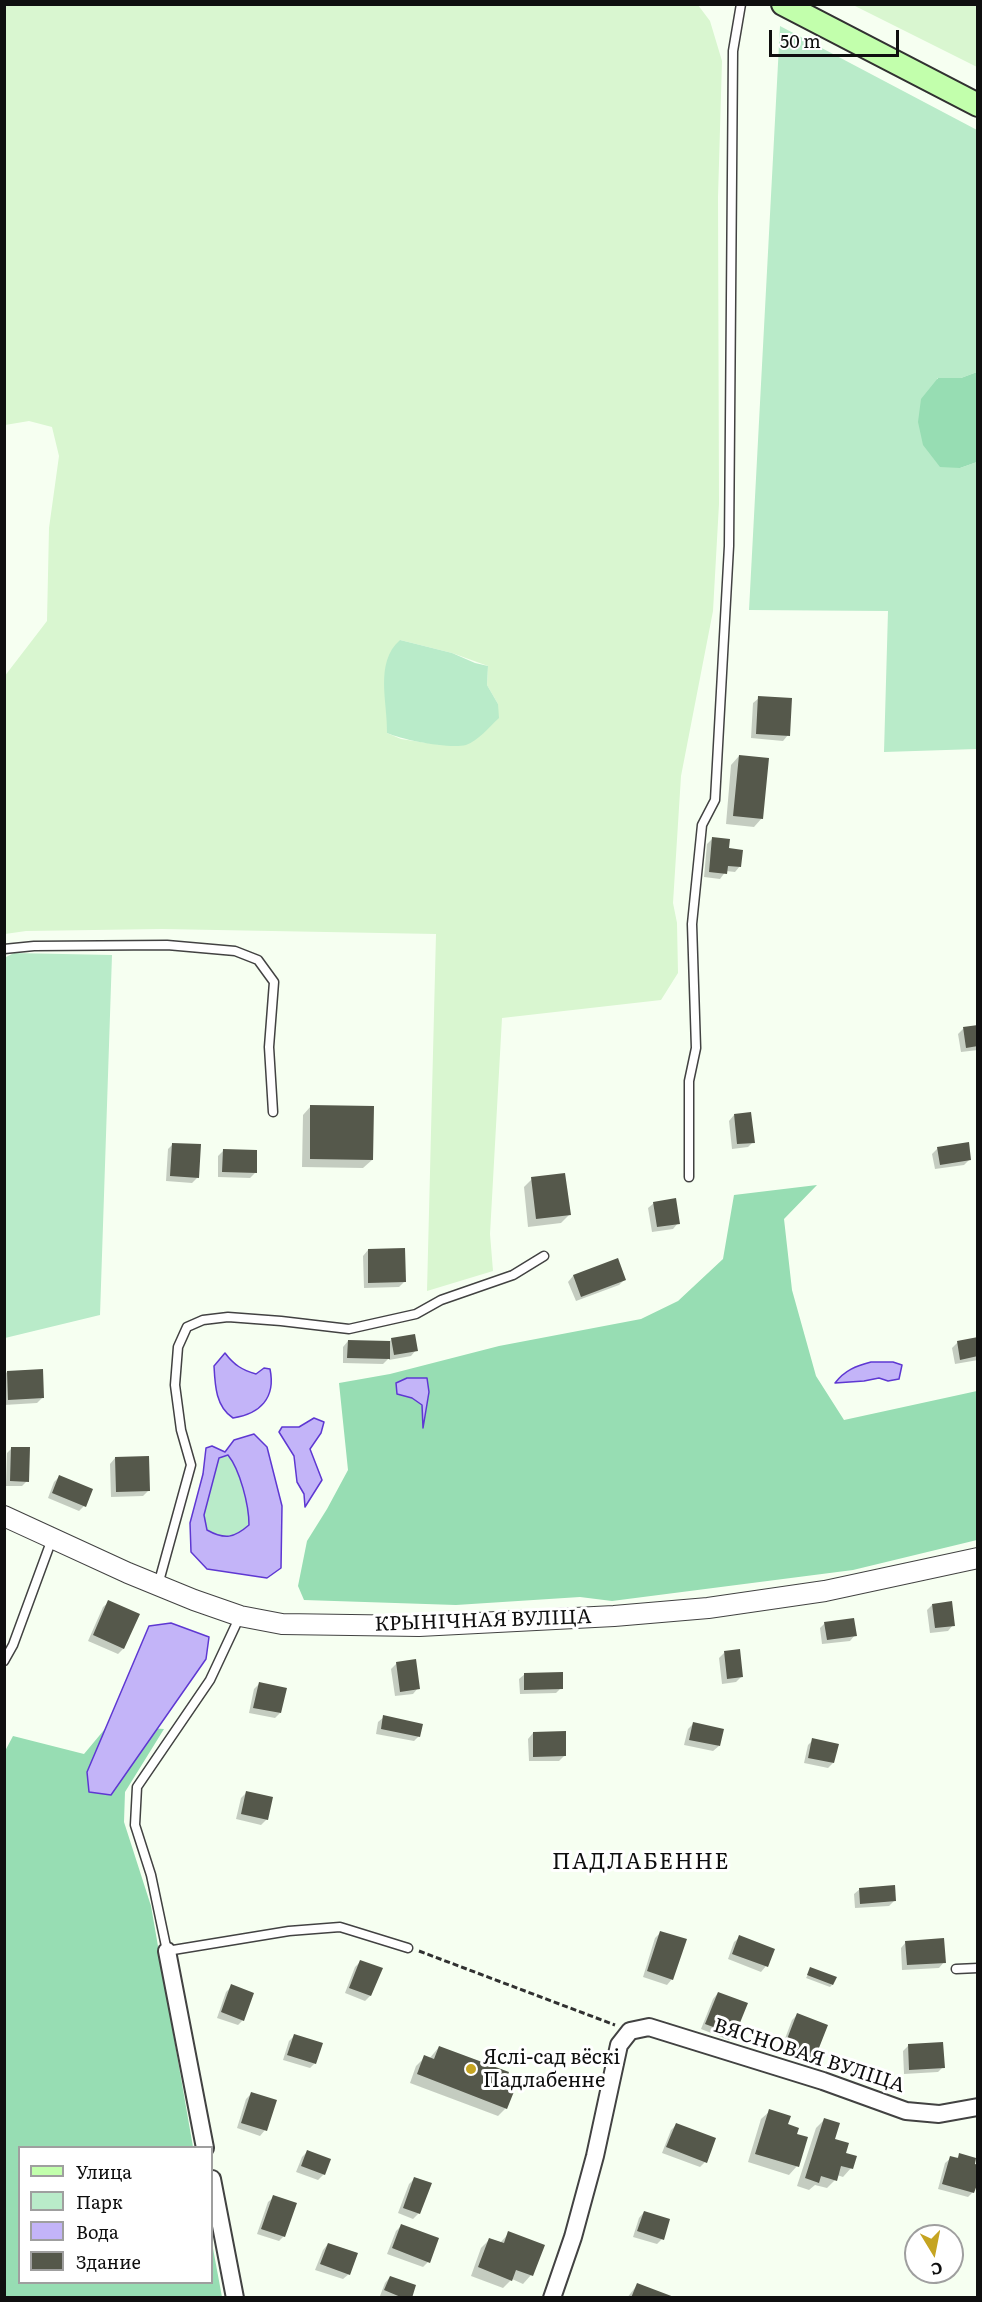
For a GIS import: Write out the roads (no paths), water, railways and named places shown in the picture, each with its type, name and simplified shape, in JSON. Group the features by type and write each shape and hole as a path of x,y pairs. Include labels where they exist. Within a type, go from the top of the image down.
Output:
{"main road":[{"path":"783,4 978,105"}],"street":[{"name":"КРЫНІЧНАЯ ВУЛІЦА","path":"4,1516 158,1585 240,1616 282,1624 419,1626 614,1616 708,1608 825,1591 978,1558"},
{"path":"167,1951 205,2146"},
{"name":"ВЯСНОВАЯ ВУЛІЦА","path":"552,2298 573,2237 595,2156 620,2045 630,2031 649,2027 823,2081 906,2111 939,2114 978,2107"},
{"path":"213,2184 235,2298"}],"lane":[{"path":"689,1177 689,1081 696,1048 692,924 702,825 715,800 729,546 733,51 741,4"},
{"path":"4,950 34,946 167,945 235,951 258,960 274,982 269,1047 273,1112"},
{"path":"158,1585 191,1465 181,1430 175,1385 178,1347 187,1327 203,1320 228,1317 281,1320 349,1329 416,1314 441,1300 513,1275 544,1256"},
{"path":"4,1662 13,1645 52,1538"},
{"path":"240,1616 210,1680 137,1786 135,1825 151,1875 167,1951 289,1931 340,1927 408,1948"},
{"path":"956,1970 978,1968"}],"water":[{"path":"225,1353 242,1369 256,1374 264,1368 270,1369 271,1388 264,1403 243,1416 233,1418 227,1413 218,1395 214,1366"},
{"path":"871,1362 893,1362 902,1365 899,1379 888,1381 879,1378 835,1383 851,1369"},
{"path":"407,1378 427,1378 429,1392 423,1428 422,1405 412,1398 397,1394 396,1383"},
{"path":"314,1418 324,1422 321,1433 310,1449 322,1480 305,1507 304,1494 297,1482 294,1456 279,1432 282,1427 299,1427"},
{"path":"254,1434 267,1447 282,1506 281,1568 267,1578 207,1569 191,1552 190,1523 203,1474 206,1448 212,1446 225,1452 234,1440","holes":["228,1455 243,1488 249,1525 239,1533 224,1536 207,1530 204,1515 219,1458"]},
{"path":"171,1623 209,1637 206,1659 111,1795 89,1792 87,1772 149,1626"}],"place":[{"name":"Яслі-сад вёскі Падлабенне","path":"471,2069"}],"district":[{"name":"ПАДЛАБЕННЕ","path":"641,1863"}]}
